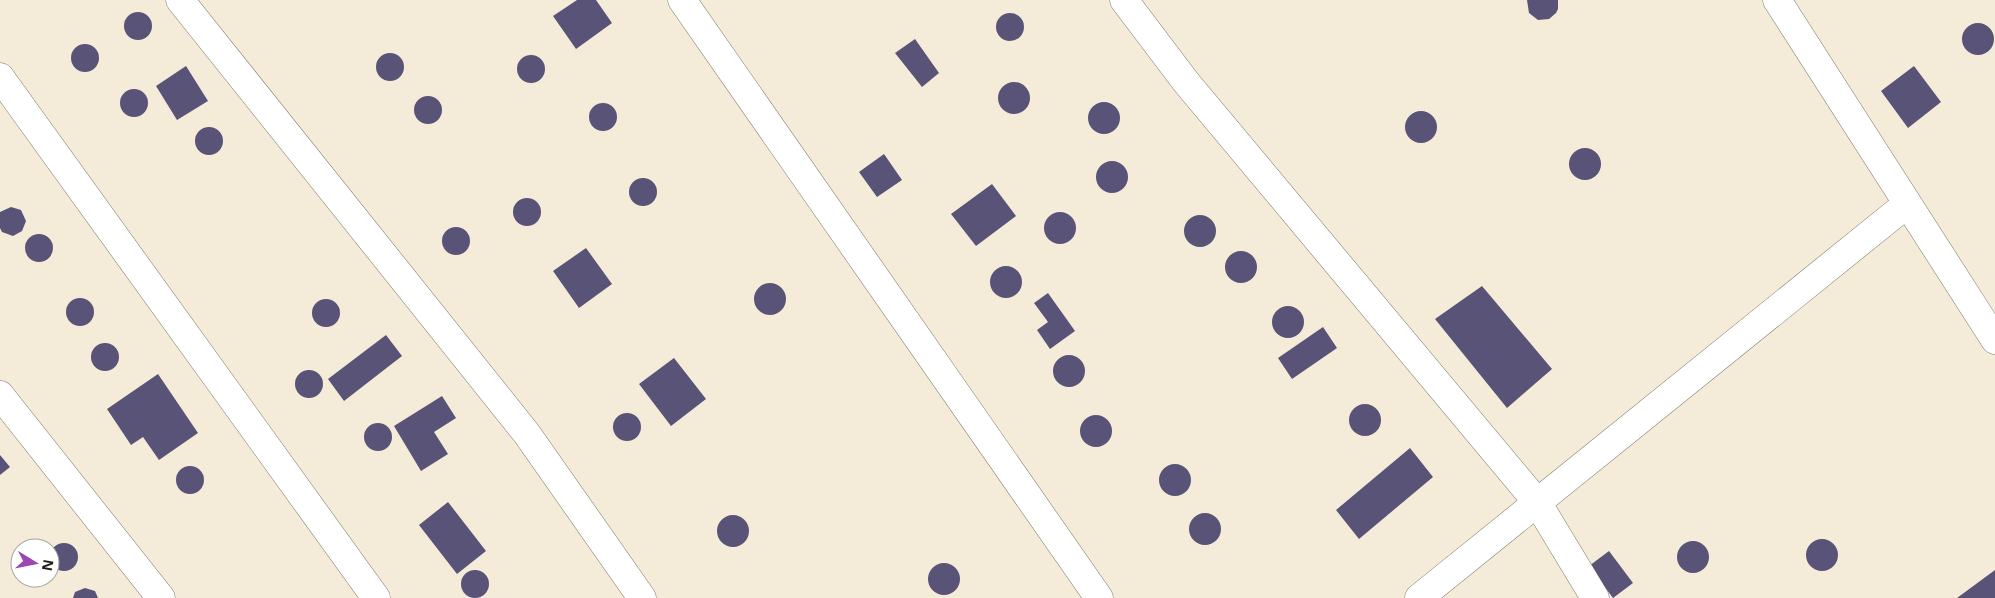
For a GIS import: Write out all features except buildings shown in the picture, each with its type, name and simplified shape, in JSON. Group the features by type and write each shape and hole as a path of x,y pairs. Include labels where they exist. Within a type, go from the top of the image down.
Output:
{"street":[{"path":"180,0 527,434 642,598"},
{"path":"682,0 1099,598"},
{"path":"1124,0 1186,82 1537,502 1595,598"},
{"path":"1777,0 1906,204 1995,340"},
{"path":"0,76 376,598"},
{"path":"1419,598 1906,204"},
{"path":"0,395 160,598"}]}
